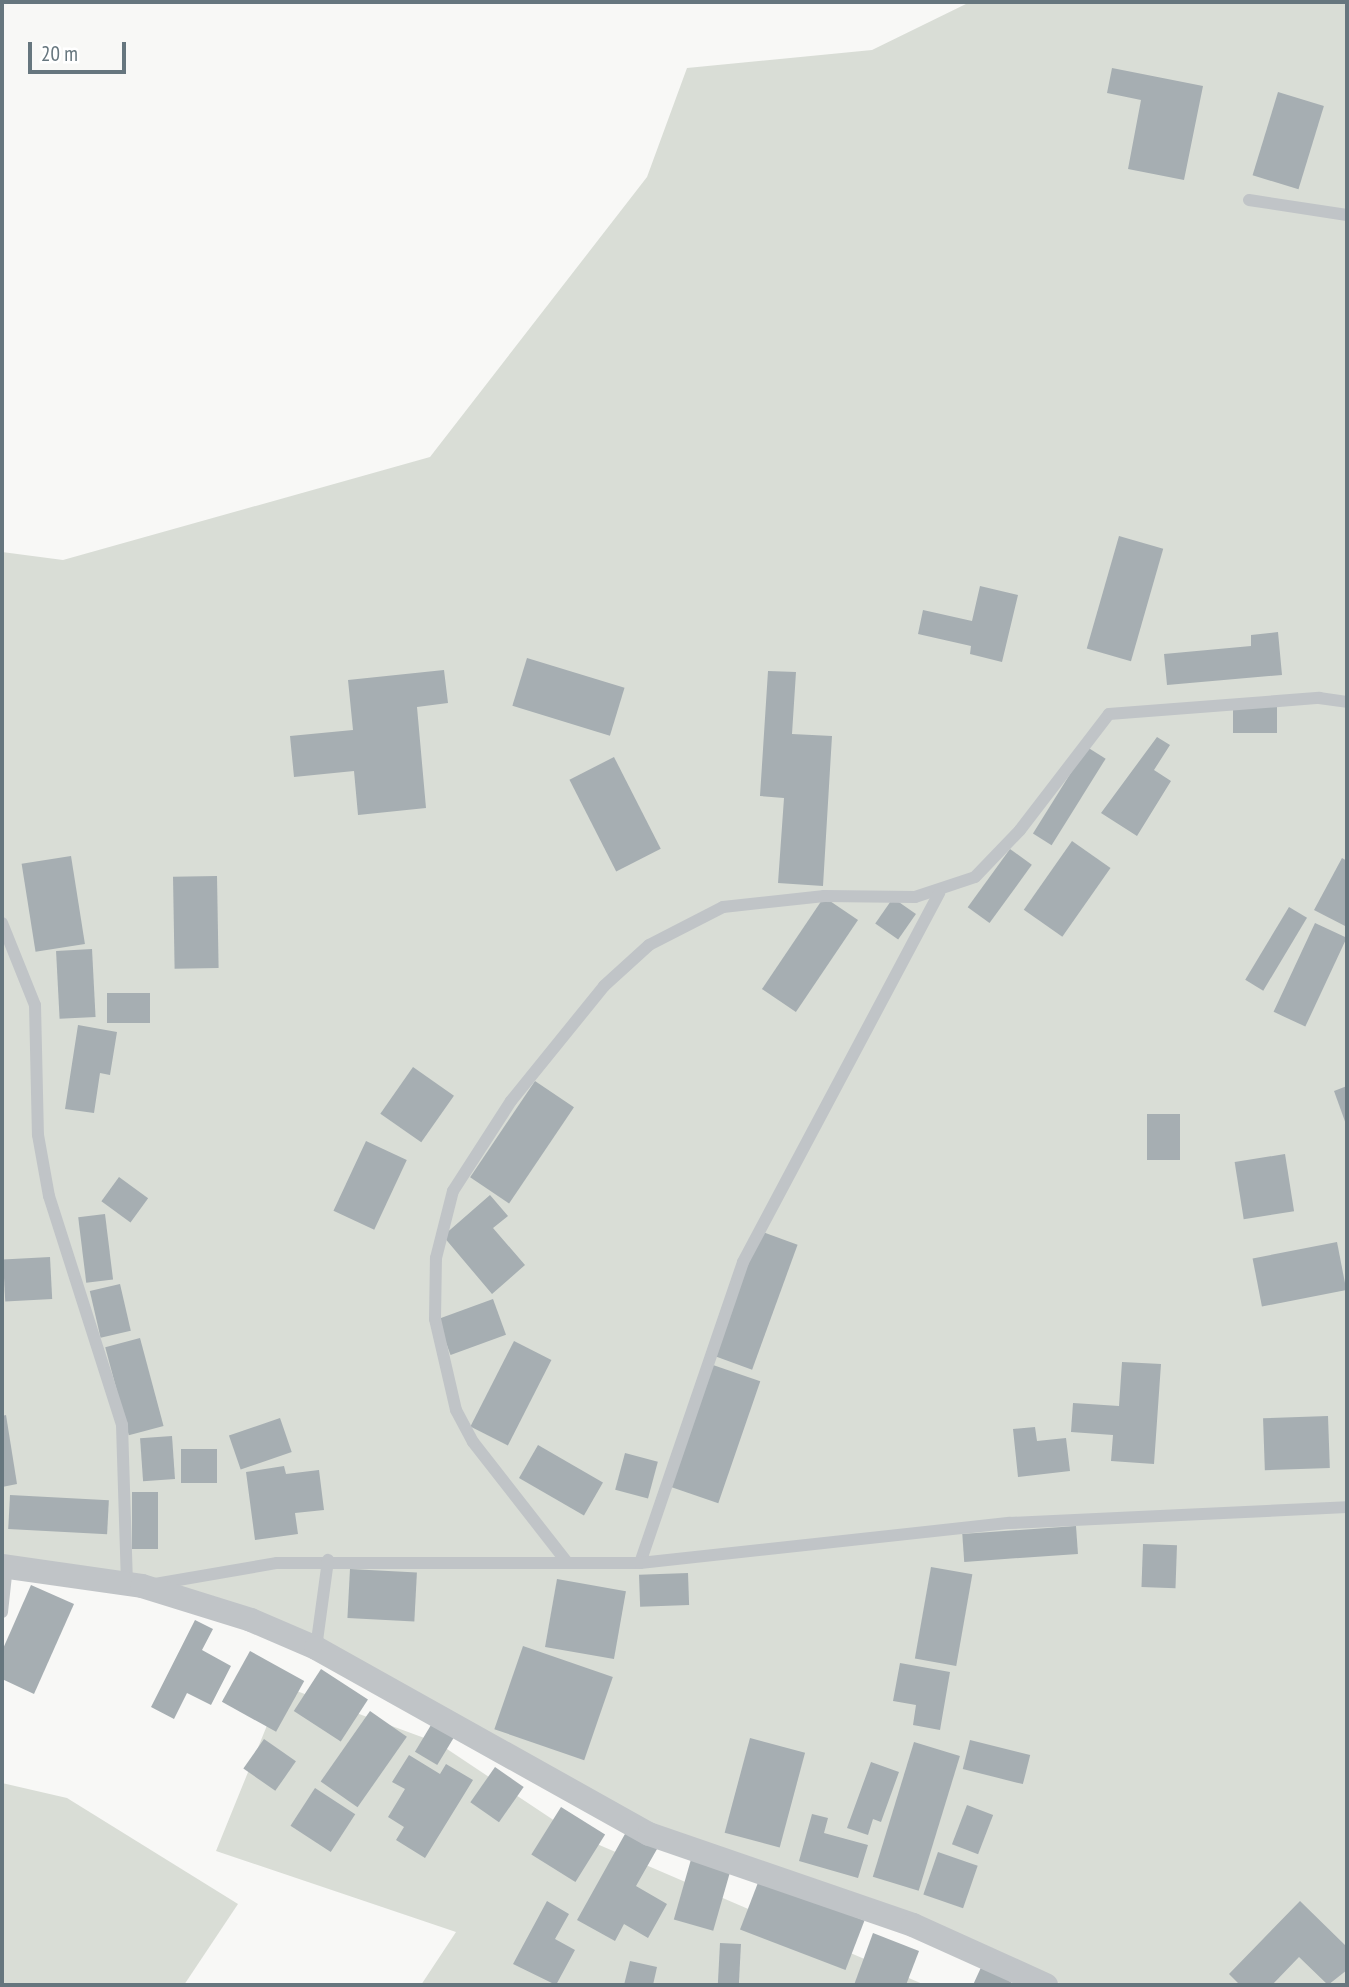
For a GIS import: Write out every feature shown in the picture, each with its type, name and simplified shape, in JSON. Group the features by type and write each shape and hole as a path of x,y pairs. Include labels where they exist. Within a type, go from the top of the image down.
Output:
{"street":[{"path":"4,1566 134,1585 214,1606 316,1648 649,1834 913,1925 1046,1985"}],"lane":[{"path":"1249,200 1347,215"},
{"path":"566,1561 473,1442 447,1384 435,1319 436,1258 453,1191 511,1101 604,986 689,919 746,903 939,893 987,868 1109,714 1319,698 1347,702"},
{"path":"640,1563 743,1262 939,893"},
{"path":"2,923 35,1005 38,1135 49,1196 122,1425 134,1585 328,1560 640,1563 1010,1523 1347,1507"},
{"path":"316,1648 328,1560"},
{"path":"2,1612 4,1566"}],"shaded area":[{"path":"970,2 1347,2 1347,1985 1064,1985 662,1834 245,1618 2,1562 2,552 63,560 430,457 647,177 687,68 872,50"},
{"path":"283,1686 438,1743 576,1835 925,1985 421,1985 456,1932 216,1851"},
{"path":"2,1783 67,1798 238,1904 184,1985 2,1985"}],"building":[{"path":"1112,68 1203,86 1184,180 1128,169 1141,100 1107,93"},
{"path":"1278,92 1324,106 1298,189 1253,175"},
{"path":"1119,536 1163,549 1131,661 1087,648"},
{"path":"980,586 1018,595 1002,662 970,654 971,646 918,634 923,610 972,621"},
{"path":"1278,632 1282,675 1167,685 1164,654 1251,646 1251,635"},
{"path":"527,658 625,688 610,736 512,706"},
{"path":"444,670 448,703 417,707 426,808 358,815 354,771 294,777 290,736 353,730 348,680"},
{"path":"768,671 796,672 792,734 832,736 823,886 778,883 784,798 760,796"},
{"path":"1233,703 1277,703 1277,733 1233,733"},
{"path":"1157,737 1170,745 1154,770 1171,781 1137,836 1101,813"},
{"path":"1087,747 1106,759 1052,845 1033,834"},
{"path":"614,757 661,849 616,871 569,780"},
{"path":"1072,841 1111,868 1062,937 1024,910"},
{"path":"1010,849 1032,865 990,923 968,907"},
{"path":"71,856 85,944 36,952 22,864"},
{"path":"1342,858 1347,861 1347,927 1314,910"},
{"path":"217,876 219,968 175,969 173,877"},
{"path":"824,897 858,920 796,1012 762,989"},
{"path":"893,898 916,914 898,939 875,923"},
{"path":"1289,907 1307,918 1263,991 1245,980"},
{"path":"1315,923 1347,938 1305,1027 1274,1012"},
{"path":"92,949 96,1017 60,1019 56,951"},
{"path":"107,993 150,993 150,1023 107,1023"},
{"path":"78,1025 117,1032 110,1075 100,1073 94,1113 65,1109"},
{"path":"413,1067 454,1096 421,1142 380,1114"},
{"path":"535,1081 574,1107 509,1203 470,1177"},
{"path":"1347,1086 1347,1127 1334,1091"},
{"path":"1147,1114 1180,1114 1180,1160 1147,1160"},
{"path":"366,1141 407,1160 374,1230 333,1211"},
{"path":"1285,1154 1294,1211 1244,1219 1235,1162"},
{"path":"119,1177 148,1198 130,1222 101,1201"},
{"path":"490,1195 508,1216 493,1228 525,1265 492,1294 443,1236"},
{"path":"105,1214 113,1280 86,1283 78,1217"},
{"path":"760,1231 798,1245 752,1370 715,1356"},
{"path":"1337,1242 1346,1290 1262,1307 1253,1258"},
{"path":"50,1257 52,1299 5,1301 3,1259"},
{"path":"120,1284 131,1331 101,1338 90,1291"},
{"path":"493,1299 506,1335 451,1355 438,1319"},
{"path":"140,1338 164,1426 129,1435 105,1347"},
{"path":"514,1341 551,1360 508,1446 470,1427"},
{"path":"1122,1362 1161,1364 1154,1464 1111,1461 1113,1435 1071,1432 1073,1403 1119,1406"},
{"path":"713,1365 760,1381 718,1503 671,1487"},
{"path":"6,1415 17,1484 2,1487 2,1416"},
{"path":"1328,1416 1330,1468 1265,1470 1263,1418"},
{"path":"280,1418 292,1452 241,1470 229,1436"},
{"path":"1035,1427 1037,1441 1066,1438 1070,1471 1018,1477 1013,1429"},
{"path":"172,1436 175,1479 143,1481 140,1438"},
{"path":"538,1445 603,1482 584,1515 519,1478"},
{"path":"181,1449 217,1449 217,1483 181,1483"},
{"path":"625,1453 658,1462 648,1499 615,1490"},
{"path":"284,1466 286,1474 319,1470 324,1510 295,1513 298,1534 255,1540 246,1472"},
{"path":"132,1492 158,1492 158,1549 132,1549"},
{"path":"10,1495 109,1500 107,1534 8,1529"},
{"path":"1076,1526 1078,1554 964,1562 962,1534"},
{"path":"1143,1544 1177,1545 1175,1588 1141,1587"},
{"path":"931,1567 972,1574 956,1666 915,1659"},
{"path":"350,1569 417,1573 414,1621 347,1618"},
{"path":"688,1573 689,1605 640,1607 639,1575"},
{"path":"557,1579 626,1591 614,1659 545,1647"},
{"path":"31,1585 74,1604 34,1694 2,1679 2,1651"},
{"path":"195,1620 213,1629 202,1650 231,1666 211,1705 187,1693 174,1719 151,1707"},
{"path":"523,1646 613,1677 584,1760 494,1729"},
{"path":"250,1651 304,1681 276,1732 222,1702"},
{"path":"900,1663 950,1672 940,1730 913,1725 916,1705 893,1701"},
{"path":"321,1669 368,1699 341,1741 294,1711"},
{"path":"370,1711 407,1737 358,1807 321,1781"},
{"path":"434,1720 456,1733 437,1765 415,1752"},
{"path":"750,1738 805,1753 780,1847 725,1833"},
{"path":"264,1739 296,1761 275,1791 243,1768"},
{"path":"970,1740 1030,1755 1023,1784 963,1769"},
{"path":"914,1742 960,1756 919,1891 873,1877"},
{"path":"409,1755 440,1774 446,1764 473,1780 425,1858 396,1840 404,1827 388,1817 405,1789 392,1782"},
{"path":"871,1762 899,1772 881,1822 873,1819 868,1835 847,1828"},
{"path":"495,1767 524,1787 499,1822 470,1802"},
{"path":"315,1788 355,1814 331,1852 290,1826"},
{"path":"967,1805 993,1815 978,1854 952,1844"},
{"path":"561,1807 605,1835 575,1882 531,1854"},
{"path":"812,1814 828,1818 824,1833 868,1845 858,1878 799,1861"},
{"path":"630,1825 661,1842 636,1886 667,1904 648,1938 624,1924 615,1941 577,1920"},
{"path":"938,1852 978,1866 963,1908 923,1895"},
{"path":"692,1856 731,1867 713,1931 674,1919"},
{"path":"759,1880 864,1920 846,1970 740,1929"},
{"path":"547,1901 569,1914 555,1939 575,1950 556,1985 513,1964"},
{"path":"1300,1901 1347,1947 1347,1970 1328,1985 1299,1957 1272,1985 1240,1985 1229,1974"},
{"path":"873,1933 919,1951 906,1985 854,1985"},
{"path":"720,1943 741,1944 739,1985 718,1985"},
{"path":"630,1961 657,1967 653,1985 624,1985"},
{"path":"983,1963 1015,1985 973,1985"}]}
